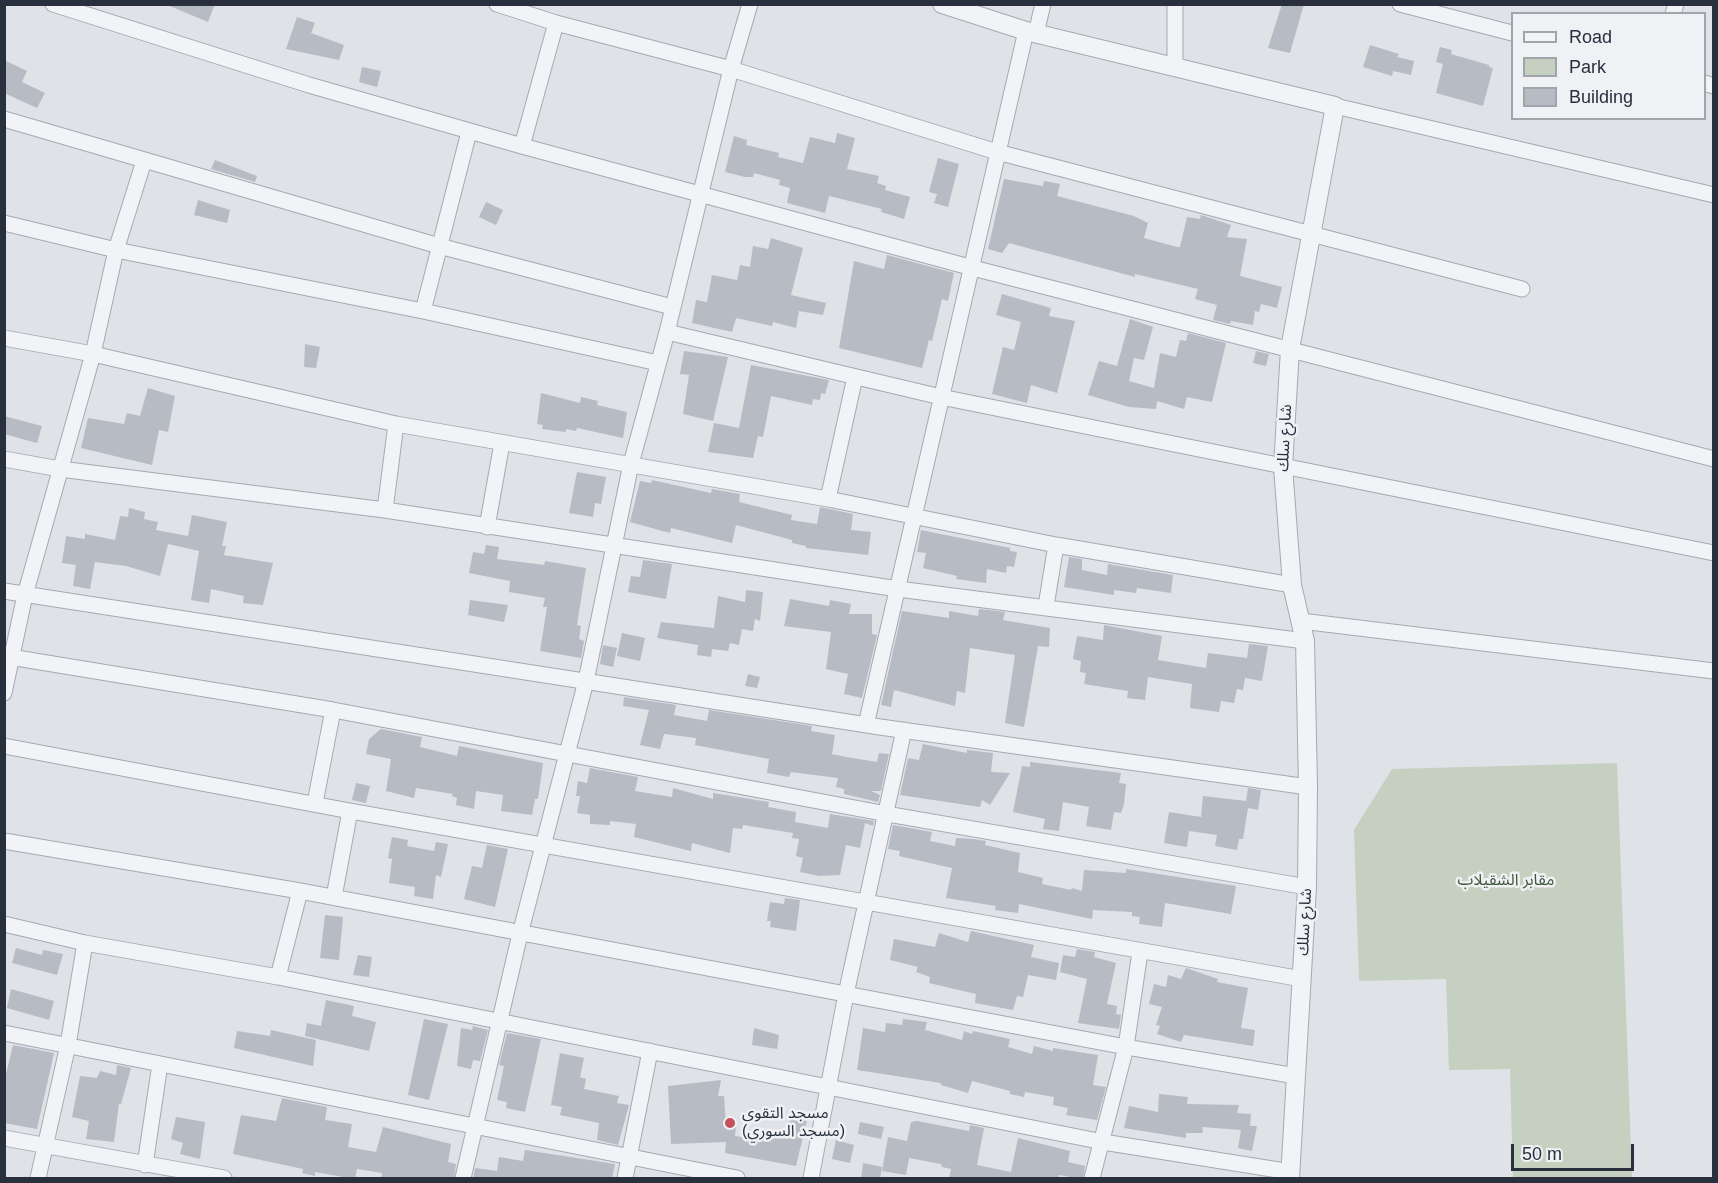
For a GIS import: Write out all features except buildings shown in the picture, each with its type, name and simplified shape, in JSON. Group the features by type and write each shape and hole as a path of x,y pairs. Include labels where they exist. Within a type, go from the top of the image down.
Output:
{"street":[{"path":"53,4 469,132 973,268 1713,459"},
{"path":"497,4 556,23 731,69 997,152 1522,289"},
{"path":"463,1179 473,1128 520,934 586,681 631,464 667,332 731,69 750,4"},
{"path":"942,4 1031,32 1713,195"},
{"path":"866,724 973,268 997,152 1031,32 1043,4"},
{"path":"1175,4 1175,67"},
{"path":"1400,4 1511,33"},
{"path":"522,146 556,23"},
{"name":"شارع سلك","path":"1291,1175 1307,887 1308,787 1305,641 1292,585 1283,467 1290,349 1335,105"},
{"path":"4,119 439,246 672,307"},
{"path":"423,311 469,132"},
{"path":"4,693 8,657 93,354 116,250 144,161"},
{"path":"4,223 116,250 423,311 658,363"},
{"path":"667,332 941,397 1713,553"},
{"path":"4,338 93,354 396,424 828,499 1056,545 1292,585"},
{"path":"828,499 855,377"},
{"path":"385,510 396,424"},
{"path":"487,527 502,443"},
{"path":"4,459 60,469 385,510 898,589 1046,606 1305,641"},
{"path":"1046,606 1056,545"},
{"path":"4,591 904,730 1308,787"},
{"path":"1301,621 1713,671"},
{"path":"8,657 333,710 567,752 887,814 1307,887"},
{"path":"315,803 333,710"},
{"path":"812,1179 846,994 904,730"},
{"path":"4,746 315,803 350,812 1302,979"},
{"path":"333,897 350,812"},
{"path":"4,841 333,897 1126,1047 1296,1076"},
{"path":"278,976 300,891"},
{"path":"4,924 85,943 278,976 1103,1142 1291,1175"},
{"path":"38,1179 68,1046 85,943"},
{"path":"1092,1179 1126,1047 1140,952"},
{"path":"4,1033 737,1179"},
{"path":"625,1179 650,1051"},
{"path":"145,1165 160,1064"},
{"path":"4,1138 224,1179"}],"green space":[{"name":"مقابر الشقيلاب","path":"1617,763 1632,1178 1513,1178 1510,1069 1449,1070 1446,979 1359,981 1354,830 1392,769"}],"place":[{"name":"مسجد التقوى (مسجد السوري)","path":"730,1123"}]}
